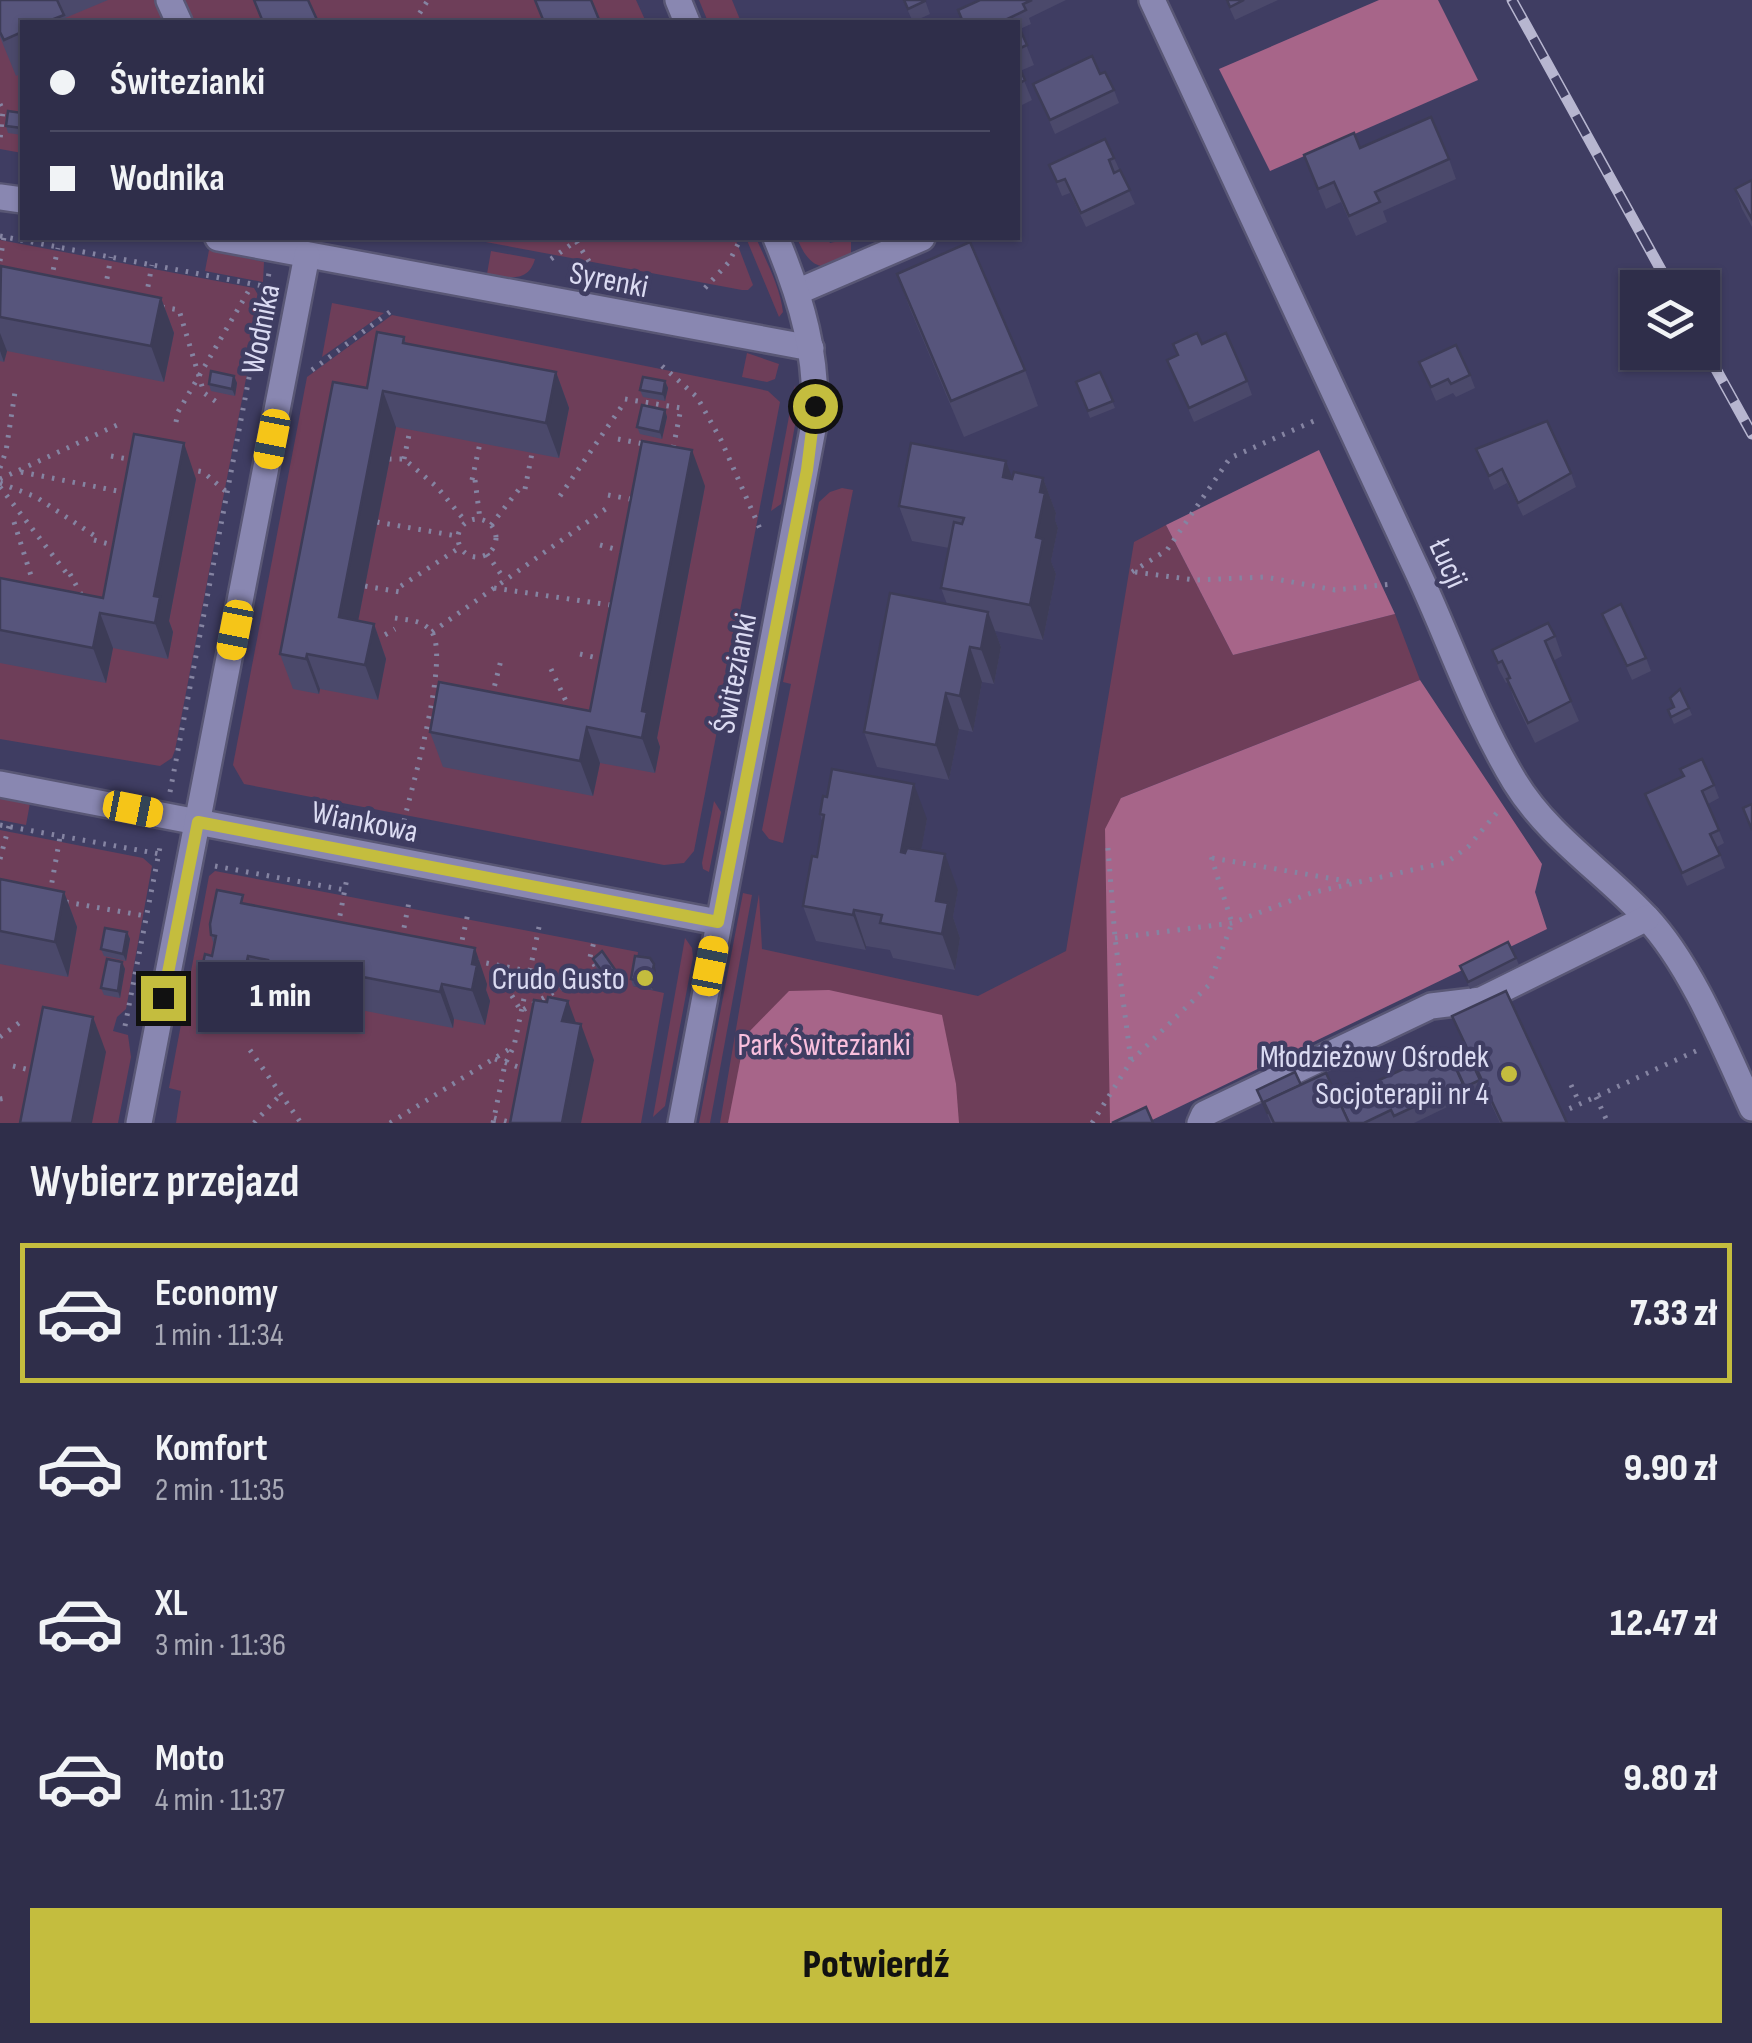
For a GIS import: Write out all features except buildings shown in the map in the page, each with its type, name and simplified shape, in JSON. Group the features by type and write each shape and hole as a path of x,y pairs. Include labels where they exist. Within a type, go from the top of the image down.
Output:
{"street":[{"name":"Łucji","path":"1152,0 1476,707 1515,783 1580,858 1647,918 1690,983 1752,1108"},
{"name":"Syrenki","path":"244,240 811,348"},
{"name":"Świtezianki","path":"681,1123 807,470 815,406 811,348 797,292 777,240"},
{"path":"797,292 917,240"},
{"name":"Wodnika","path":"139,1123 308,255"},
{"name":"Wiankowa","path":"0,784 718,922"},
{"path":"1200,1123 1204,1114 1432,1006 1481,1000 1647,918"}],"path":[{"path":"0,104 0,140"},
{"path":"2,116 12,117"},
{"path":"0,261 2,237 268,288 125,1026"},
{"path":"551,259 576,240"},
{"path":"578,240 592,266"},
{"path":"704,288 729,262 740,240"},
{"path":"49,293 58,248"},
{"path":"102,303 111,258"},
{"path":"152,266 145,303 179,310 204,393 218,403"},
{"path":"176,422 178,412 253,284"},
{"path":"662,366 697,397 721,440 761,532"},
{"path":"0,468 14,392"},
{"path":"560,496 624,401 681,408 673,449 618,439"},
{"path":"1340,409 1230,458 1167,550 1132,572 1196,580 1265,577 1335,590 1400,584"},
{"path":"0,483 117,425"},
{"path":"404,458 410,430"},
{"path":"480,443 473,480 480,520"},
{"path":"491,525 522,488 532,452"},
{"path":"111,456 148,462"},
{"path":"389,458 404,458 438,487 466,522"},
{"path":"185,468 203,472 228,494"},
{"path":"18,471 142,496"},
{"path":"0,483 36,496 95,538 132,550"},
{"path":"0,483 69,575 90,612"},
{"path":"608,495 650,504"},
{"path":"432,632 606,508"},
{"path":"459,548 478,558 498,538 491,525 480,520 466,522"},
{"path":"14,522 32,582"},
{"path":"377,522 458,536"},
{"path":"459,548 458,536 466,522"},
{"path":"600,546 640,556"},
{"path":"365,586 400,589 459,548"},
{"path":"486,554 505,580"},
{"path":"494,588 630,609"},
{"path":"395,618 415,620 432,632 439,649 437,674 404,821"},
{"path":"368,645 395,629"},
{"path":"580,654 619,663"},
{"path":"490,704 501,660"},
{"path":"551,669 575,722"},
{"path":"1115,938 1232,923 1310,893 1446,862 1468,848 1506,802 1515,783"},
{"path":"0,859 9,826"},
{"path":"60,837 48,899 146,916"},
{"path":"1108,848 1131,1062"},
{"path":"1092,1123 1131,1062 1209,985 1232,923 1211,856 1357,882"},
{"path":"335,938 344,890"},
{"path":"400,950 409,902"},
{"path":"468,913 459,957 575,980 600,984 606,981"},
{"path":"513,1123 493,1121 514,1046 539,927"},
{"path":"595,966 590,957 596,938"},
{"path":"493,964 520,1010"},
{"path":"520,1010 575,980"},
{"path":"0,1037 23,1020"},
{"path":"1560,1114 1720,1040"},
{"path":"390,1123 514,1046"},
{"path":"250,1050 301,1123"},
{"path":"494,1058 540,1074"},
{"path":"13,1066 50,1075"},
{"path":"1571,1085 1580,1104"},
{"path":"254,1123 281,1094"},
{"path":"1596,1098 1608,1123"}],"green space":[{"path":"0,0 162,0 170,20 20,20 20,153 0,149"},
{"path":"178,0 636,0 645,20 186,20"},
{"path":"699,0 732,0 740,20 707,20"},
{"path":"1379,0 1438,0 1478,80 1270,171 1219,69"},
{"path":"0,240 254,288 261,300 175,750 172,758 160,766 0,739"},
{"path":"475,240 736,240 753,285 742,290"},
{"path":"747,240 757,240 772,274 783,312 779,317"},
{"path":"798,240 851,240 851,255 835,266 820,266 804,253"},
{"path":"209,250 264,262 263,282 205,271"},
{"path":"491,251 535,259 522,276 487,274"},
{"path":"332,303 384,313 322,357"},
{"path":"392,315 768,391 780,402 694,851 684,863 664,865 244,784 233,765 307,377"},
{"path":"747,353 779,364 775,379 767,382 742,377"},
{"path":"795,385 798,408 781,504 771,511"},
{"path":"1319,450 1395,614 1233,655 1166,525"},
{"path":"842,488 853,490 783,843 769,839 762,830 791,684 783,682 819,502"},
{"name":"Park Świtezianki","path":"1166,525 1233,655 1395,614 1420,680 1121,798 1146,1123 720,1123 759,894 762,949 978,996 1066,951 1134,542"},
{"path":"1420,680 1542,864 1535,892 1547,929 1146,1123 1110,1123 1105,829 1121,798"},
{"path":"0,799 30,803 26,825 0,820"},
{"path":"714,801 721,812 709,872 702,863"},
{"path":"0,830 143,858 152,866 126,1009 117,1017 113,1031 128,1035 131,1057 118,1123 0,1123"},
{"path":"215,871 638,952 633,986 664,993 641,1123 176,1123 181,1091 169,1088 209,876"},
{"path":"743,893 752,895 710,1123 699,1123"},
{"path":"685,938 693,957 665,1106 653,1117"},
{"name":"Park Świtezianki","path":"829,990 942,1015 956,1084 959,1123 728,1123 745,1036 789,991"}],"railway":[{"path":"1512,0 1661,270"},
{"path":"1716,370 1752,434"}],"place":[{"name":"Crudo Gusto","path":"645,978"},
{"name":"Młodzieżowy Ośrodek Socjoterapii nr 4","path":"1509,1074"}],"route":[{"path":"163,998 198,822 718,922 807,470 815,406"}]}
